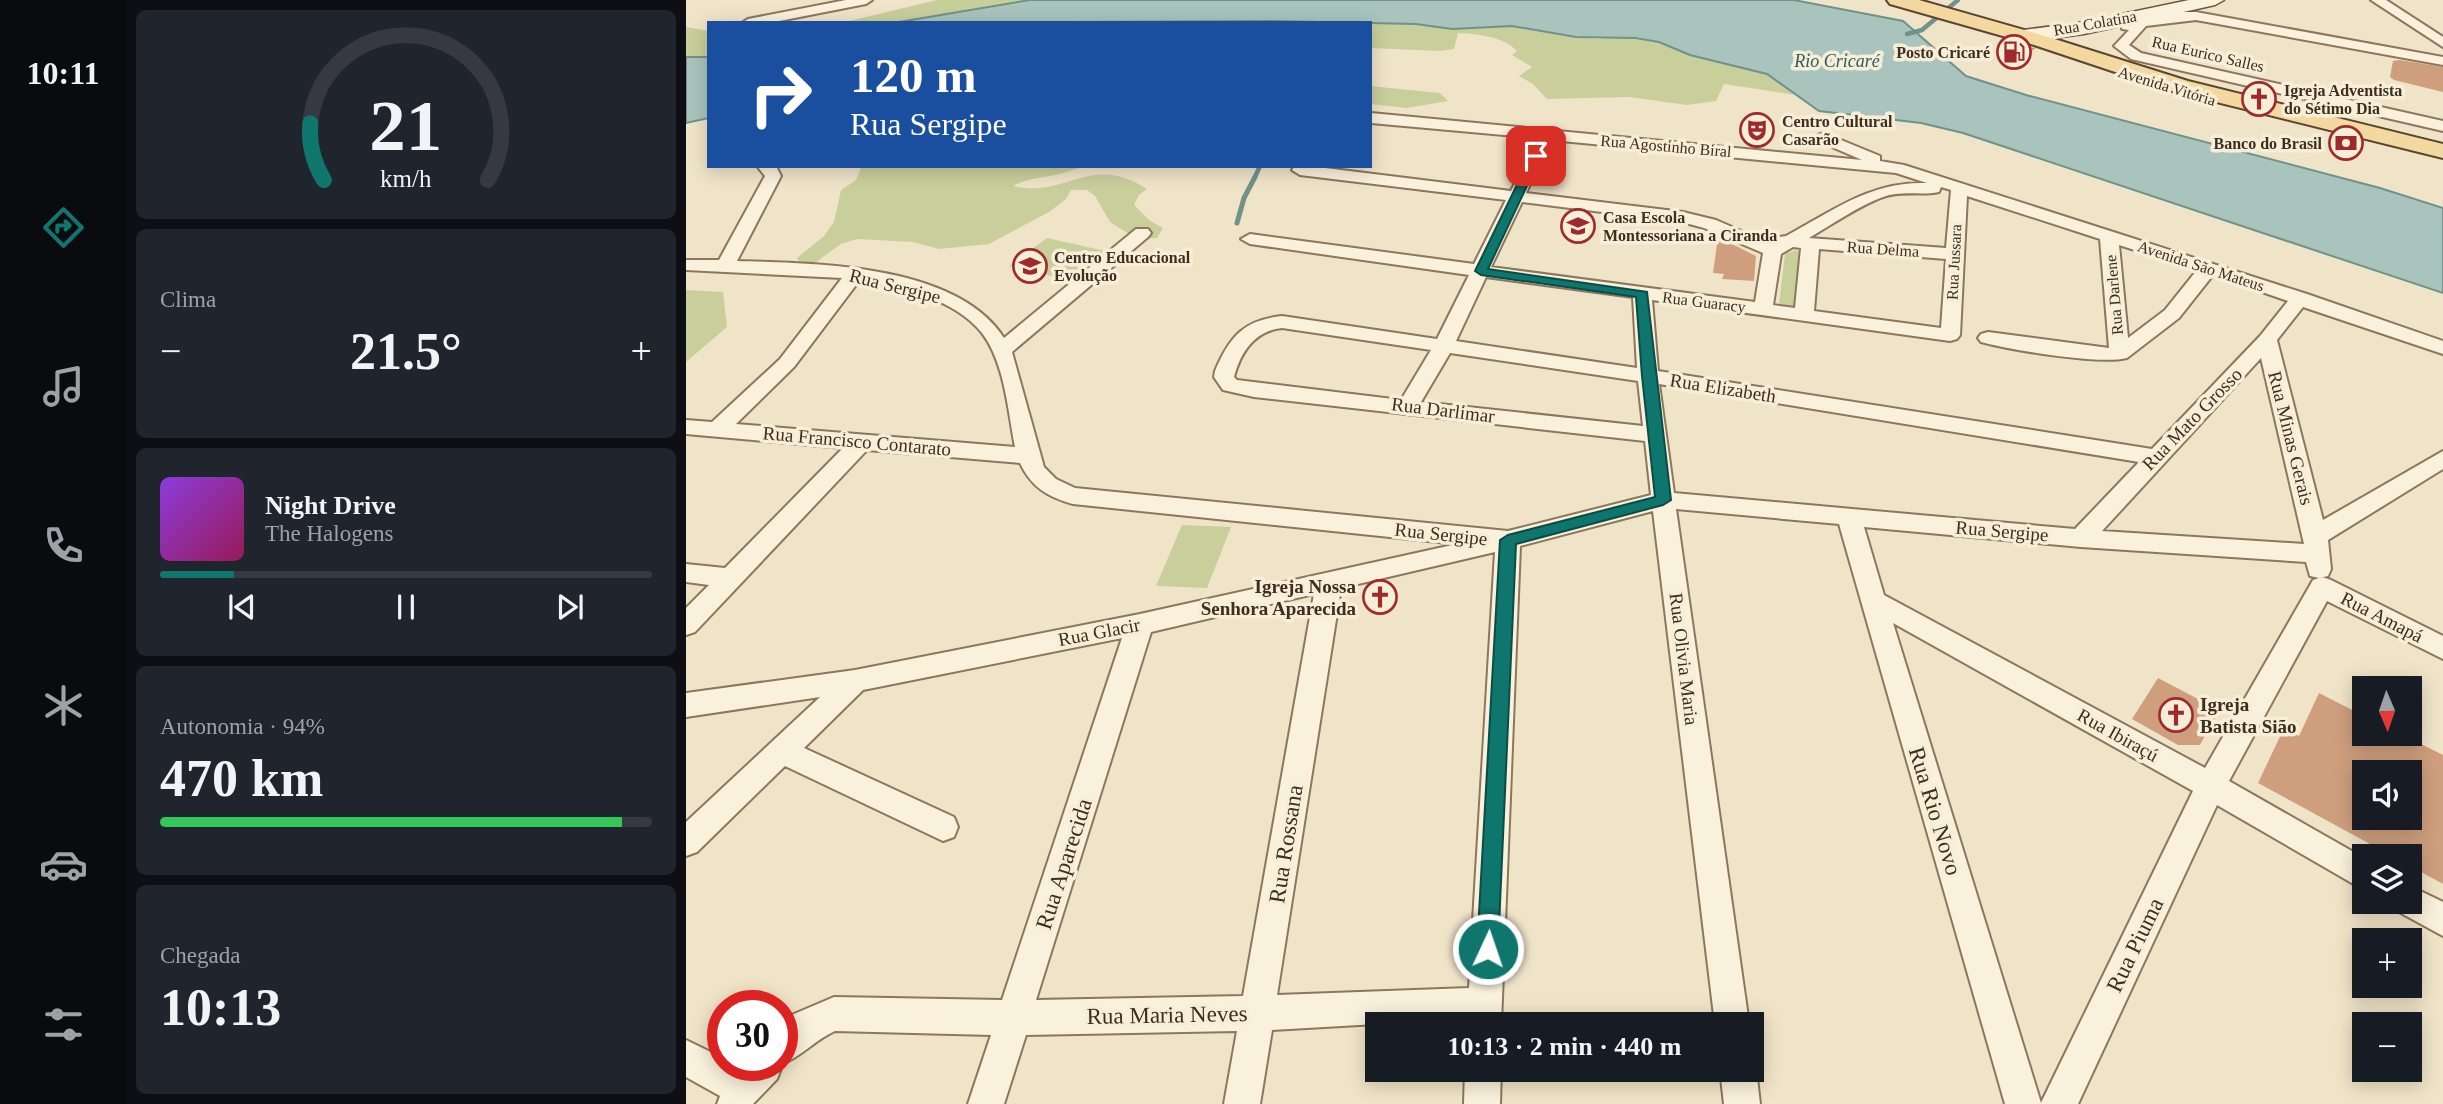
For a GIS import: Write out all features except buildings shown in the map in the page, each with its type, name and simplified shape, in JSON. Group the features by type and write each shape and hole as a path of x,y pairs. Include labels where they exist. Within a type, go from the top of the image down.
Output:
{"main road":[{"name":"Avenida Vitória","path":"1897,0 1968,22 2078,43 2180,86 2443,151"},
{"name":"Rua Colatina","path":"2020,34 2078,43 2215,0"},
{"name":"Avenida Vitória","path":"2078,43 2173,90 2443,160"}],"street":[{"path":"758,21 866,0"},
{"path":"2377,0 2443,43"},
{"path":"2078,43 2111,28 2180,16 2208,17 2443,61"},
{"name":"Rua Eurico Salles","path":"2142,23 2122,44 2123,50 2443,126"},
{"name":"Rua Agostinho Biral","path":"1372,118 1898,168 1959,188"},
{"path":"1408,406 1443,347 1546,135"},
{"path":"1825,138 1898,168"},
{"path":"726,266 739,236 773,176 773,172 768,168"},
{"path":"1300,170 1700,221 1779,246 1877,193 1903,187 1959,188"},
{"name":"Avenida São Mateus","path":"1959,188 2300,298 2443,348"},
{"name":"Rua Jussara","path":"1950,335 1959,188"},
{"path":"1001,351 1142,233"},
{"name":"Rua Darlene","path":"2109,236 2120,354"},
{"name":"Rua Guaracy","path":"1250,239 1950,335"},
{"path":"1804,316 1810,243"},
{"name":"Rua Delma","path":"1779,246 1810,243 1955,254"},
{"path":"1763,310 1779,246"},
{"name":"Rua Sergipe","path":"686,265 854,275 929,291 951,300 988,328 1001,351 1018,407 1028,456 1047,485 1073,496 1508,540 1663,500 2081,538 2316,545"},
{"path":"1988,338 2096,354 2120,354 2172,314 2209,268"},
{"path":"718,429 788,363 854,275"},
{"name":"Rua Olivia Maria","path":"1642,294 1648,376 1663,500 1730,1012"},
{"name":"Rua Mato Grosso","path":"2081,538 2267,341 2300,298"},
{"path":"2116,315 2154,327"},
{"name":"Rua Elizabeth","path":"1230,385 1224,380 1226,368 1251,331 1262,324 1282,322 1648,376 2155,457"},
{"name":"Rua Minas Gerais","path":"2267,341 2316,545 2322,587"},
{"name":"Rua Darlimar","path":"1230,385 1656,435"},
{"name":"Rua Francisco Contarato","path":"686,426 1028,456"},
{"path":"686,625 862,441"},
{"path":"2316,545 2443,459"},
{"name":"Rua Rio Novo","path":"1849,518 2023,1104"},
{"path":"1485,1012 1508,540"},
{"name":"Rua Glacir","path":"686,705 855,681 1140,624 1508,540"},
{"path":"686,573 731,578"},
{"name":"Rua Rossana","path":"1242,1104 1329,583"},
{"name":"Rua Amapá","path":"2322,587 2443,648"},
{"name":"Rua Piuma","path":"2059,1104 2211,786 2322,587"},
{"name":"Rua Ibiraçú","path":"1871,599 2211,786 2352,868"},
{"name":"Rua Aparecida","path":"986,1104 1140,624"},
{"path":"686,842 855,681"},
{"path":"782,752 943,827"},
{"path":"2422,908 2443,920"},
{"name":"Rua Maria Neves","path":"798,1031 834,1014 1015,1018 1365,1013"},
{"path":"686,1058 747,1086"},
{"path":"1482,1104 1483,1082"},
{"path":"1739,1082 1742,1104"}],"green space":[{"path":"937,0 1030,0 905,21 849,21"},
{"path":"1372,23 1416,24 1452,29 1512,26 1596,39 1616,37 1659,42 1690,55 1767,74 1797,95 1724,84 1716,101 1687,105 1629,97 1547,99 1533,84 1519,76 1532,67 1512,55 1517,51 1505,42 1481,35 1458,33 1454,49 1440,51 1372,48"},
{"path":"686,27 707,31 707,57 686,57"},
{"path":"1372,86 1440,93 1448,101 1407,108 1372,104"},
{"path":"861,168 1080,168 1013,186 1048,187 1094,175 1127,179 1147,189 1139,195 1134,205 1149,220 1163,228 1157,238 1137,239 1110,222 1095,196 1087,190 1071,190 1066,199 1049,212 989,244 939,249 913,242 857,239 841,244 816,262 799,262 797,258 824,236 834,222 841,190 856,180"},
{"path":"1047,238 1110,252 1073,281 1009,266"},
{"path":"1796,250 1803,255 1796,307 1779,305 1785,254"},
{"path":"686,290 723,292 727,327 686,362"},
{"path":"1182,525 1231,527 1207,588 1156,586"}],"water":[{"name":"Rio Cricaré","path":"1030,0 1794,0 1903,21 1966,76 2026,95 2380,188 2443,208 2443,293 1963,133 1921,123 1819,111 1767,74 1690,55 1659,42 1635,38 1576,37 1512,26 1452,29 1372,21 905,21"},
{"path":"686,57 707,57 707,118 686,123"}],"waterway":[{"path":"1907,34 1922,30 1958,0"},
{"path":"1254,178 1259,168"},
{"path":"1237,223 1244,198 1254,178"}],"place":[{"name":"Posto Cricaré","path":"2014,52"},
{"name":"Igreja Adventista do Sétimo Dia","path":"2259,99"},
{"name":"Centro Cultural Casarão","path":"1757,130"},
{"name":"Banco do Brasil","path":"2346,143"},
{"name":"Casa Escola Montessoriana a Ciranda","path":"1578,226"},
{"name":"Centro Educacional Evolução","path":"1030,266"},
{"name":"Igreja Nossa Senhora Aparecida","path":"1380,597"},
{"name":"Igreja Batista Sião","path":"2176,715"}],"route":[{"path":"1488,949 1508,540 1663,500 1648,376 1642,294 1481,271 1536,156"}]}
